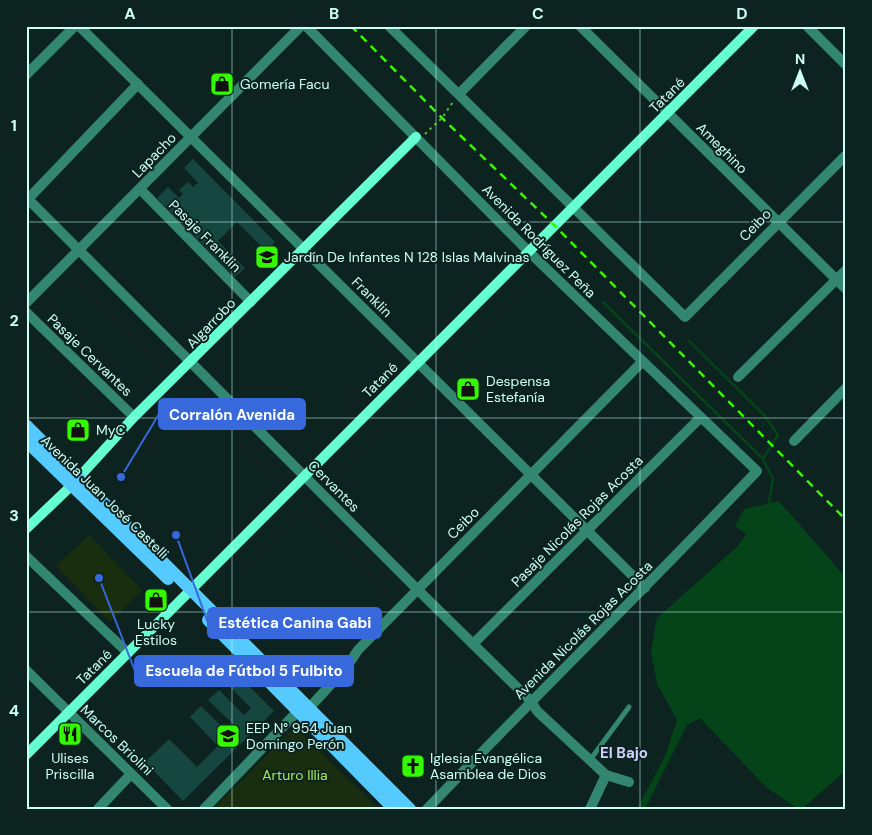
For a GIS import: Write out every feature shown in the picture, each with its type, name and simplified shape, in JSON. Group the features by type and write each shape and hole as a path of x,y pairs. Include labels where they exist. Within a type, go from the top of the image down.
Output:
{"main road":[{"name":"Avenida Juan José Castelli","path":"26,425 74,481"},
{"name":"Avenida Juan José Castelli","path":"26,441 74,481 188,593 303,710 394,809"},
{"name":"Avenida Juan José Castelli","path":"303,710 410,809"}],"street":[{"path":"26,75 77,26"},
{"name":"Franklin","path":"77,26 191,136 645,588"},
{"name":"Lapacho","path":"26,303 301,26"},
{"name":"Avenida Rodríguez Peña","path":"306,26 528,251 757,471"},
{"path":"389,26 572,206"},
{"path":"458,94 526,26"},
{"name":"Ameghino","path":"580,26 846,289"},
{"name":"Tatané","path":"26,755 572,206 754,26"},
{"path":"807,26 846,65"},
{"path":"27,198 138,84"},
{"name":"Algarrobo","path":"26,529 134,417 191,363 416,137"},
{"name":"Ceibo","path":"572,206 685,317 846,154"},
{"name":"Pasaje Franklin","path":"140,189 251,302"},
{"name":"Cervantes","path":"27,198 417,589 531,700 537,711 606,775 629,782"},
{"path":"738,377 846,270"},
{"name":"Pasaje Cervantes","path":"26,312 134,417"},
{"name":"Ceibo","path":"204,809 346,668 358,650 417,589 642,362"},
{"path":"794,441 846,388"},
{"name":"Pasaje Nicolás Rojas Acosta","path":"473,644 700,418"},
{"name":"Avenida Nicolás Rojas Acosta","path":"427,809 531,700 645,588 757,471"},
{"path":"26,556 128,653"},
{"name":"Marcos Briolini","path":"26,670 167,809"},
{"path":"98,809 131,774"},
{"path":"590,809 606,775"}],"lane":[{"path":"590,760 629,707"}],"path":[{"path":"416,137 424,134 442,118 458,94"}],"green space":[{"path":"89,535 142,590 110,622 56,566"},
{"name":"Arturo Illia","path":"295,727 379,809 213,809"}],"shaded area":[{"path":"779,501 846,578 846,770 802,809 798,809 766,787 700,718 687,725 645,809 637,809 665,756 677,720 657,684 651,651 657,618 738,546 746,534 735,526 744,509"}],"building":[{"path":"193,159 275,242 266,251 237,222 218,241 245,268 235,277 157,198 168,187 179,198 183,194 179,190 188,182 193,187 198,183 184,168"},
{"name":"EEP N° 954 Juan Domingo Perón","path":"236,673 274,711 183,801 145,762 169,739 197,767 218,746 190,717 201,706 229,734 236,727 208,700 219,690 244,715 251,708 226,683"}],"waterway":[{"path":"603,302 763,459 773,479 769,503"},
{"path":"689,341 764,415 778,435 763,459"}],"railway":[{"path":"351,26 442,118 554,225 846,520"}],"place":[{"name":"Gomería Facu","path":"222,84"},
{"name":"Jardín De Infantes N 128 Islas Malvinas","path":"267,257"},
{"name":"Despensa Estefanía","path":"468,389"},
{"name":"MyC","path":"78,430"},
{"name":"Corralón Avenida","path":"121,477"},
{"name":"Estética Canina Gabi","path":"176,535"},
{"name":"Escuela de Fútbol 5 Fulbito","path":"99,578"},
{"name":"Lucky Estilos","path":"156,600"},
{"name":"Ulises Priscilla","path":"70,734"},
{"name":"EEP N° 954 Juan Domingo Perón","path":"228,736"},
{"name":"Iglesia Evangélica Asamblea de Dios","path":"413,766"}],"district":[{"name":"El Bajo","path":"624,753"}]}
